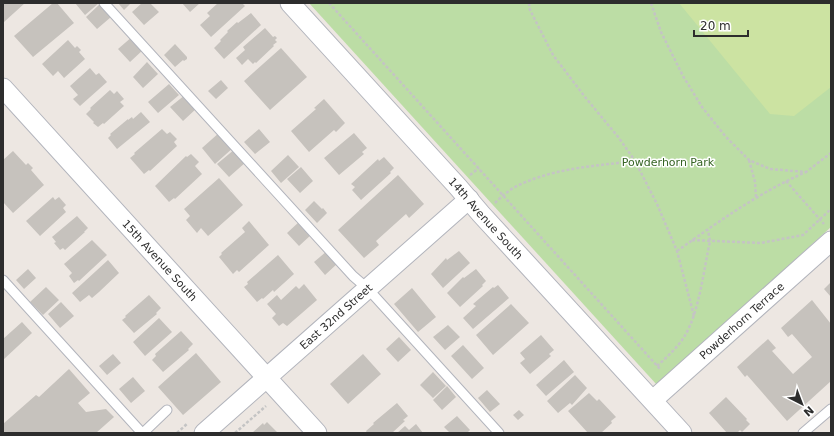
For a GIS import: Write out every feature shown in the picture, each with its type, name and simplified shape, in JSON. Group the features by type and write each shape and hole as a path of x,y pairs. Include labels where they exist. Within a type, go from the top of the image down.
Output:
{"street":[{"name":"14th Avenue South","path":"290,3 682,433"},
{"name":"15th Avenue South","path":"3,88 317,433"},
{"name":"East 32nd Street","path":"204,433 469,199"},
{"name":"Powderhorn Terrace","path":"653,400 828,234"}],"lane":[{"path":"104,3 353,276 368,289 499,433"},
{"path":"3,280 143,433 167,410"},
{"path":"804,433 831,409"}],"path":[{"path":"329,3 657,366 670,356 685,336 694,316 710,241 708,230"},
{"path":"529,3 530,10 553,55 619,138 635,161 657,204 676,251 694,316"},
{"path":"651,3 661,32 683,76 702,107 726,137 749,160 770,169 806,172"},
{"path":"676,251 756,198 786,181 806,172 831,153"},
{"path":"749,160 755,182 756,198"},
{"path":"494,204 503,195 519,185 563,170 635,161"},
{"path":"470,176 479,168"},
{"path":"786,181 820,219 828,234"},
{"path":"692,240 761,244 796,237 803,235 831,210"},
{"path":"235,433 266,406"}],"green space":[{"name":"Powderhorn Park","path":"309,3 831,3 831,227 657,385"},
{"path":"679,3 831,3 831,87 794,116 770,114"}],"building":[{"path":"3,3 25,3 4,22"},
{"path":"53,3 57,3 74,23 33,57 14,36"},
{"path":"75,3 99,3 85,15"},
{"path":"118,3 131,3 124,10"},
{"path":"142,3 150,3 159,12 144,25 132,12"},
{"path":"182,3 200,3 190,12"},
{"path":"218,3 242,3 245,6 211,37 200,25 210,16 207,13"},
{"path":"100,4 111,17 97,29 86,17"},
{"path":"251,13 261,25 224,59 214,48 228,32 227,31"},
{"path":"265,28 273,37 275,36 277,38 275,40 277,42 256,63 255,62 253,64 248,59 242,65 236,58 245,50 243,47"},
{"path":"133,36 144,49 130,62 118,49"},
{"path":"68,40 75,48 77,46 81,50 79,52 85,59 64,78 58,71 53,76 42,64"},
{"path":"175,44 187,57 187,59 184,61 183,60 175,67 164,55"},
{"path":"281,48 307,77 270,110 244,81"},
{"path":"147,62 158,74 143,88 133,77"},
{"path":"90,68 96,75 99,73 107,82 80,106 73,99 78,95 70,86"},
{"path":"221,80 228,88 216,99 208,91"},
{"path":"169,84 179,95 158,113 148,102"},
{"path":"110,90 114,94 117,91 124,99 120,102 124,106 104,124 103,123 98,127 86,114 91,109 90,108"},
{"path":"185,95 197,108 183,121 170,107"},
{"path":"324,99 345,123 336,132 334,130 309,152 291,131 316,109 314,108"},
{"path":"141,112 150,122 117,149 108,138 111,135 110,134 128,119 132,117 133,119"},
{"path":"162,129 167,134 170,132 177,139 174,142 177,146 150,171 149,170 144,174 130,158"},
{"path":"259,129 270,142 255,154 244,142"},
{"path":"220,132 234,147 215,164 202,148"},
{"path":"354,133 367,148 362,152 364,154 339,175 324,158"},
{"path":"235,149 246,162 229,177 217,164"},
{"path":"13,151 26,165 28,163 33,168 31,170 44,185 13,213 3,202 3,160"},
{"path":"191,154 199,162 195,166 202,174 175,199 174,198 169,202 155,186 186,156 187,157"},
{"path":"288,155 299,167 281,183 271,171"},
{"path":"384,157 394,168 390,172 391,173 361,200 352,190 355,187 351,184 378,159 379,161"},
{"path":"301,167 313,181 300,193 287,179"},
{"path":"398,175 424,204 409,218 406,214 376,241 379,245 364,258 338,230"},
{"path":"219,178 243,205 208,236 201,228 197,233 186,220 190,216 184,209"},
{"path":"53,197 55,200 59,197 66,205 63,208 66,212 40,236 26,221"},
{"path":"314,201 327,213 317,223 305,210"},
{"path":"77,216 88,228 65,250 63,248 60,250 54,243 56,242 52,237"},
{"path":"249,221 269,245 239,272 237,270 233,274 219,257 222,254 221,253 245,232 242,228"},
{"path":"300,221 312,234 299,246 287,233"},
{"path":"92,240 107,255 79,281 78,280 74,283 69,276 72,273 64,264"},
{"path":"327,251 338,263 325,275 314,262"},
{"path":"459,251 470,263 443,288 431,274 446,258 447,260"},
{"path":"278,255 294,274 274,292 273,290 257,302 244,287 248,284 247,282"},
{"path":"108,260 119,273 92,298 89,295 80,302 72,293"},
{"path":"28,269 36,278 24,289 16,280"},
{"path":"476,269 486,281 482,285 483,286 460,307 447,293 463,277 464,278"},
{"path":"831,282 831,297 824,289"},
{"path":"304,284 317,300 287,326 283,323 279,326 272,318 276,314 267,304 277,295 281,300 296,286 299,289"},
{"path":"498,285 509,298 473,329 463,318 476,306 473,304 493,287 494,288"},
{"path":"46,287 59,300 43,315 30,302"},
{"path":"412,288 436,317 418,332 394,304"},
{"path":"149,295 161,308 156,313 157,314 134,333 122,320"},
{"path":"812,300 831,324 831,381 787,421 747,375 745,377 737,367 768,339 776,348 772,351 793,374 812,357 792,334 788,337 781,328"},
{"path":"61,302 74,316 60,328 48,314"},
{"path":"511,304 529,323 493,355 476,335"},
{"path":"159,318 172,332 145,356 133,342"},
{"path":"22,322 32,333 3,360 3,339"},
{"path":"448,325 460,337 445,350 433,337"},
{"path":"181,331 193,344 188,349 189,350 163,372 152,360 156,356 155,354"},
{"path":"541,335 554,350 549,354 551,356 530,374 520,363 525,359 520,353"},
{"path":"399,337 411,350 398,362 386,349"},
{"path":"463,345 484,368 472,379 451,356"},
{"path":"196,353 221,382 183,415 158,387"},
{"path":"113,354 121,363 107,375 99,366"},
{"path":"363,354 381,374 348,404 330,384"},
{"path":"564,360 574,372 546,396 536,385"},
{"path":"69,369 90,393 78,403 86,412 106,409 114,417 96,433 3,433 3,424 36,395 39,397"},
{"path":"433,372 446,386 433,398 420,385"},
{"path":"575,375 587,388 572,405 570,403 558,413 547,401"},
{"path":"133,377 145,391 131,403 119,389"},
{"path":"447,386 456,397 442,410 433,400"},
{"path":"487,390 500,404 490,412 478,398"},
{"path":"589,393 597,401 599,399 616,417 601,433 588,433 568,411"},
{"path":"726,397 750,424 742,432 740,430 737,433 727,433 709,413"},
{"path":"397,403 408,416 403,420 405,421 392,433 367,433 366,431 374,424 373,423"},
{"path":"519,410 524,415 518,420 513,415"},
{"path":"457,416 470,430 467,433 450,433 444,427"},
{"path":"267,422 278,433 252,433 263,423 264,425"},
{"path":"416,424 423,433 397,433 405,426 409,430"}]}
